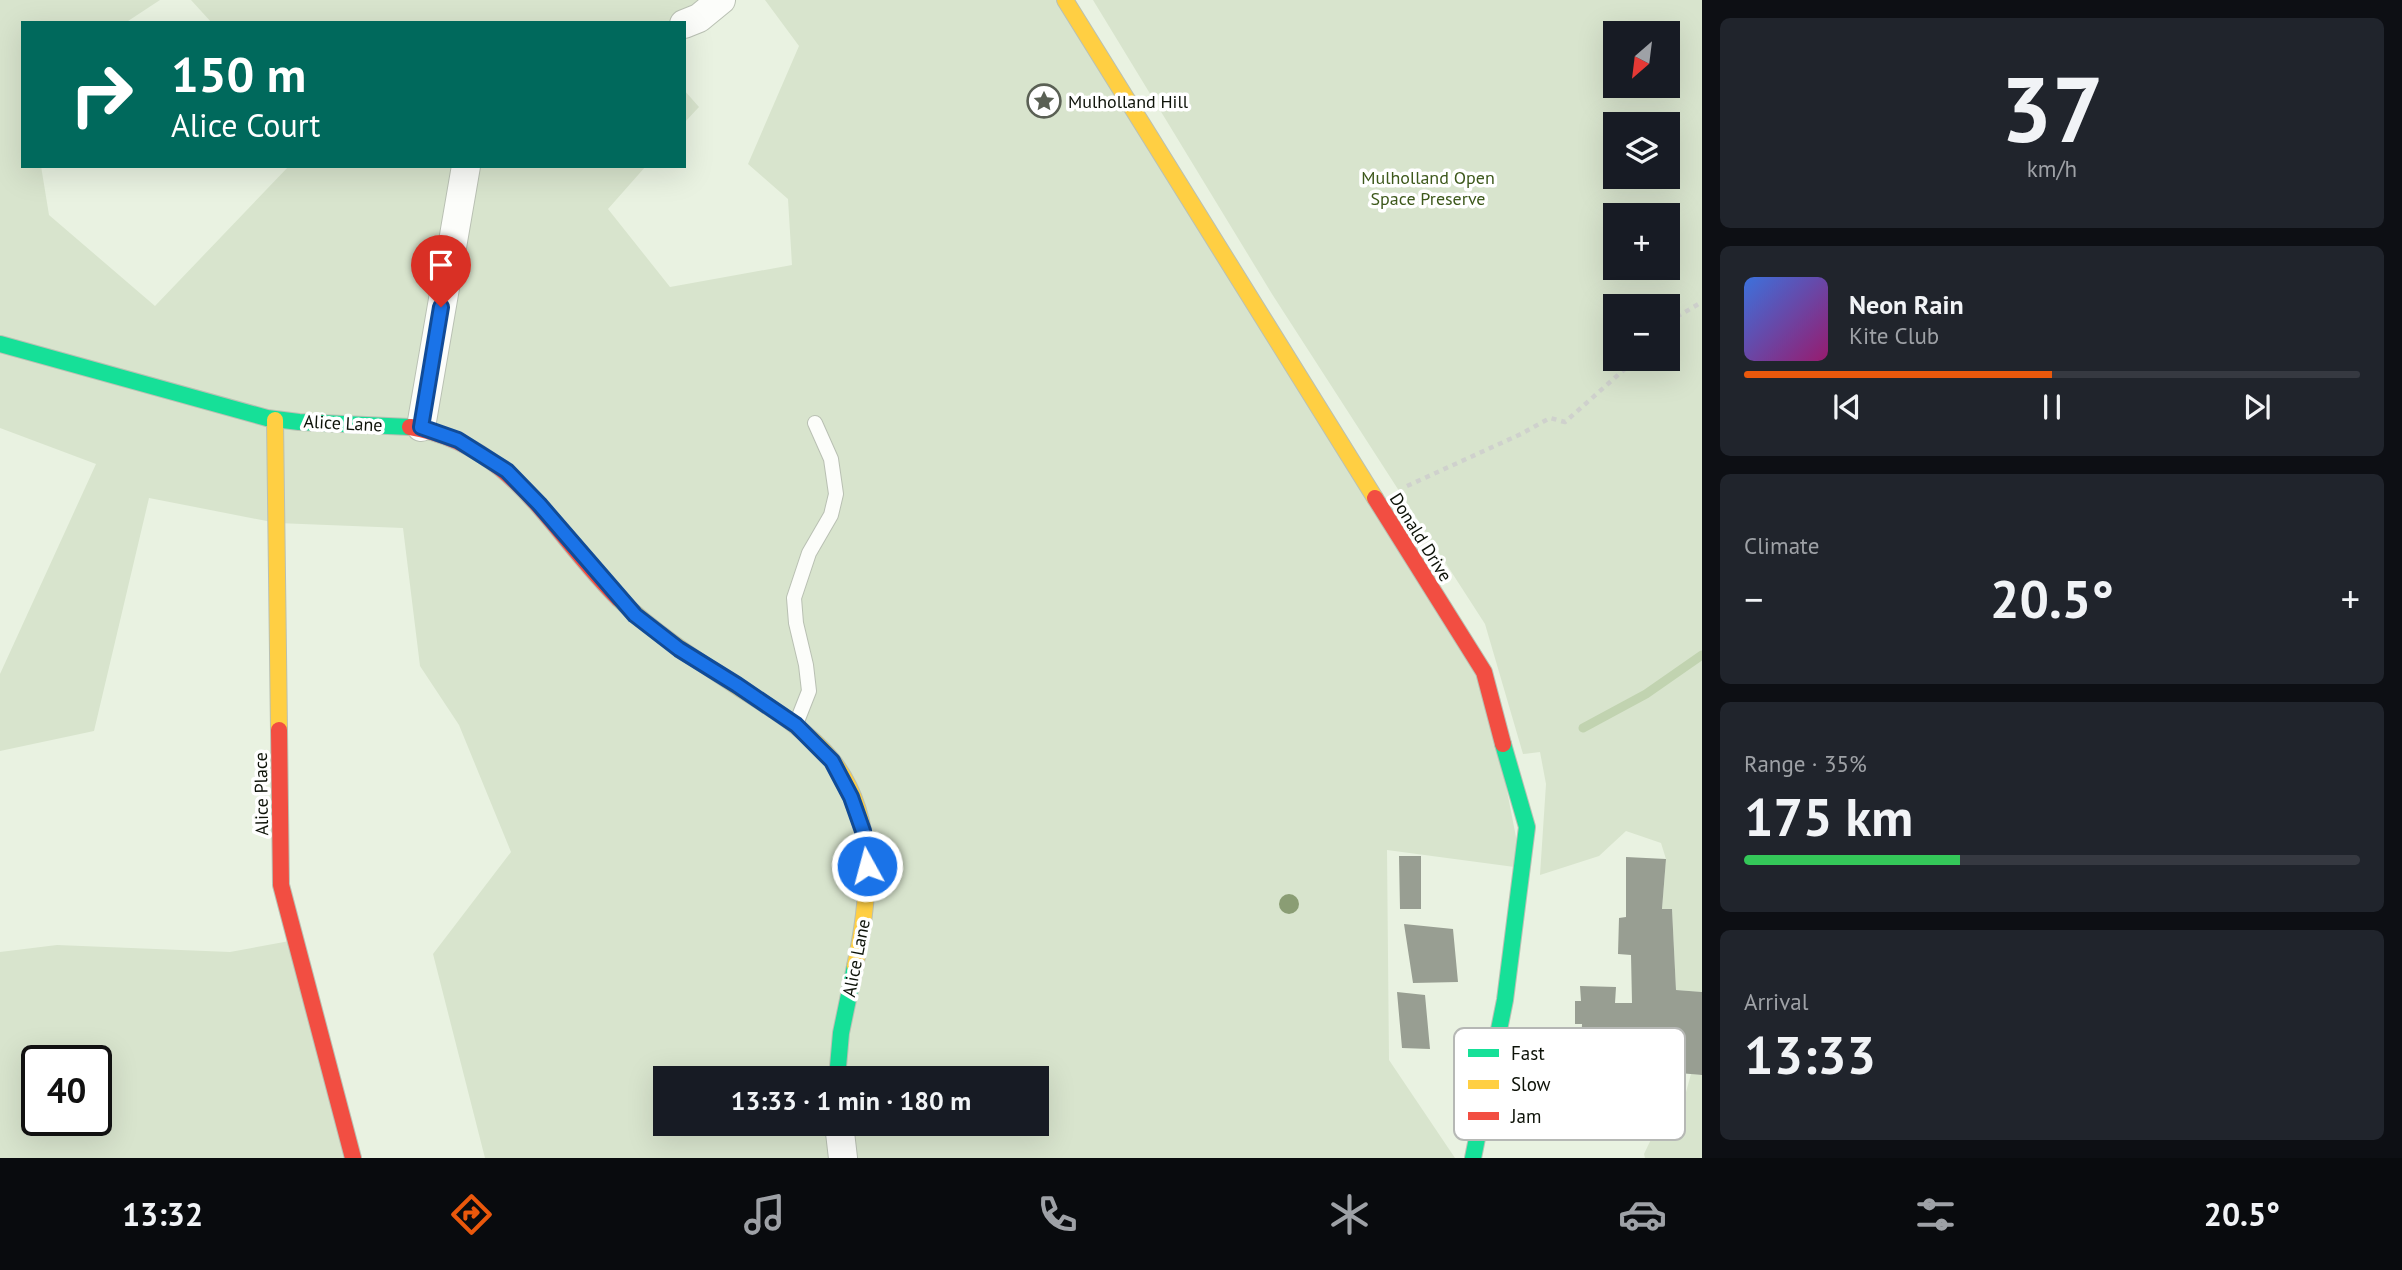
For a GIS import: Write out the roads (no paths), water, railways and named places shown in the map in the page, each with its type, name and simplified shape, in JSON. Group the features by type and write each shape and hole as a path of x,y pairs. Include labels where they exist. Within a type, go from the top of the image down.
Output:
{"street":[{"path":"686,23 699,18 721,0"},
{"name":"Donald Drive","path":"1065,0 1484,672 1527,827 1499,1028"},
{"path":"421,427 466,168"},
{"name":"Alice Lane","path":"0,344 275,420 421,427 458,440 507,471 635,615 679,649 796,725 832,761 851,797 863,831 867,866 866,906 841,1037 838,1066"},
{"name":"Alice Place","path":"275,420 281,885 353,1158"},
{"path":"840,1136 843,1158"},
{"name":"Donald Drive","path":"1473,1158 1477,1140"}],"lane":[{"path":"796,725 809,691 794,598 809,554 831,515 836,494 831,459 815,422"}],"waterway":[{"path":"1583,728 1646,694 1702,655"}],"place":[{"name":"Mulholland Hill","path":"1044,101"}],"park label":[{"name":"Mulholland Open Space Preserve","path":"1428,187"}]}
